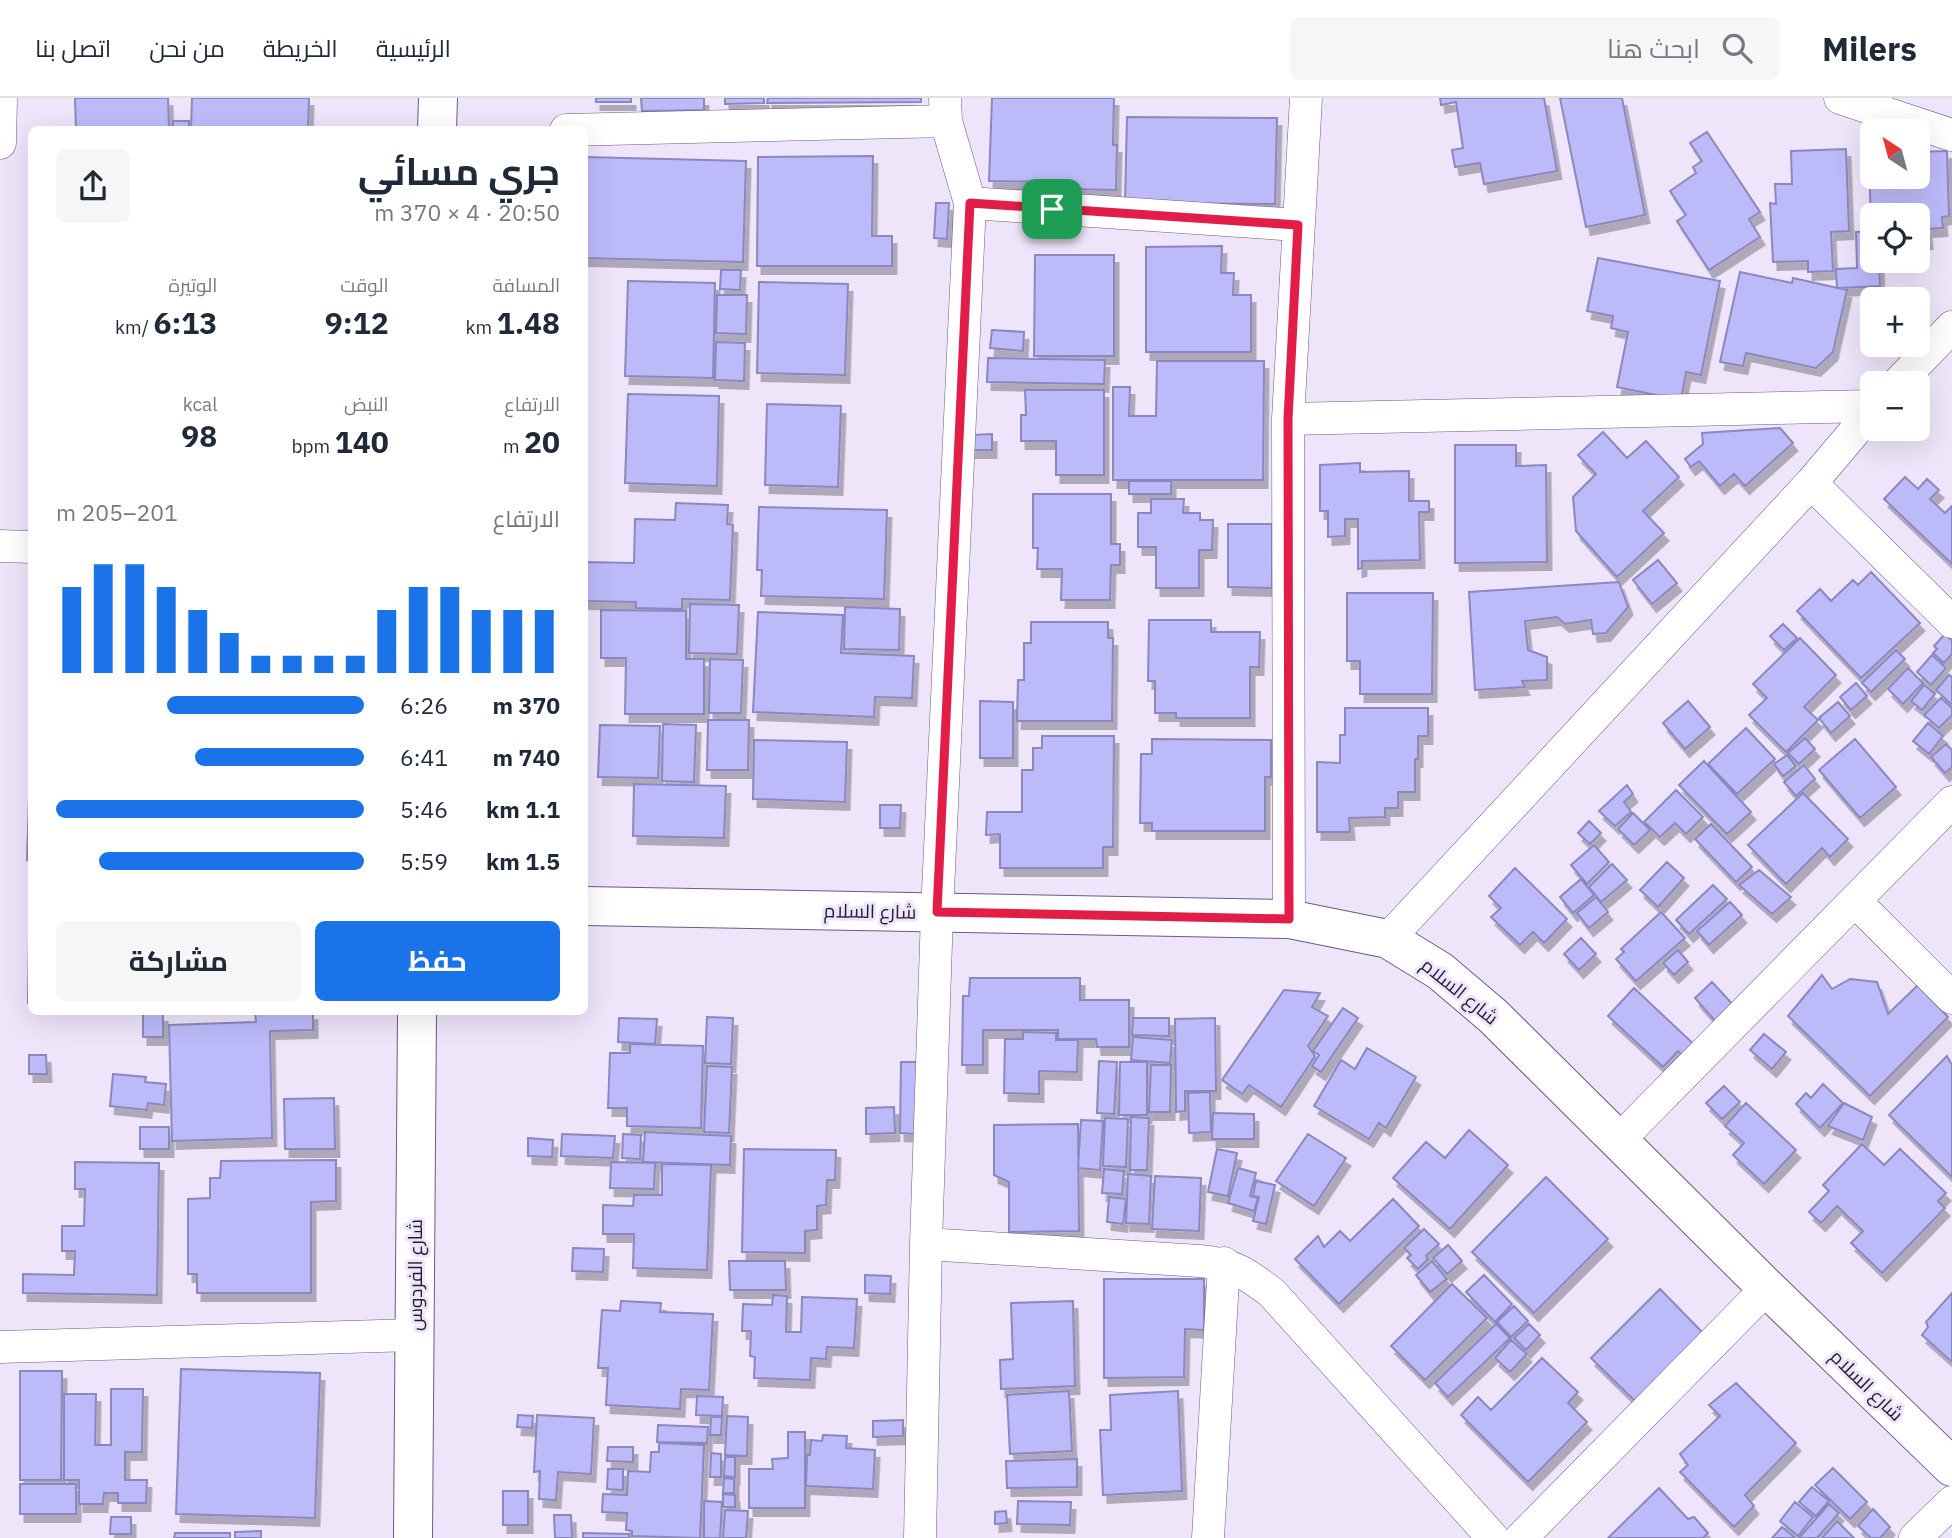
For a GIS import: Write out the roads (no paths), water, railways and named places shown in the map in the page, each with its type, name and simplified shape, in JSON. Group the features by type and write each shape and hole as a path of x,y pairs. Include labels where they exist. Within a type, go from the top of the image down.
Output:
{"street":[{"path":"437,126 438,98"},
{"path":"1289,919 1288,419 1307,98"},
{"path":"1840,98 1952,135"},
{"path":"0,144 1,100"},
{"path":"588,129 946,109 970,203 937,912 920,1538"},
{"path":"970,203 1298,225"},
{"path":"1910,371 1952,327"},
{"path":"1288,419 1860,408"},
{"path":"1388,939 1811,483 1860,423"},
{"path":"1811,483 1952,622"},
{"path":"0,546 28,547"},
{"path":"1618,1141 1952,802"},
{"path":"1855,901 1952,998"},
{"name":"شارع السلام","path":"588,906 1289,919 1388,939 1440,971 1493,1016 1767,1289 1952,1467"},
{"name":"شارع الفردوس","path":"413,1538 417,1015"},
{"path":"926,1244 1224,1263 1246,1273 1272,1293 1493,1538"},
{"path":"1208,1538 1224,1263"},
{"path":"1521,1538 1767,1289"},
{"path":"0,1347 414,1335"},
{"path":"1915,1538 1952,1502"}]}
